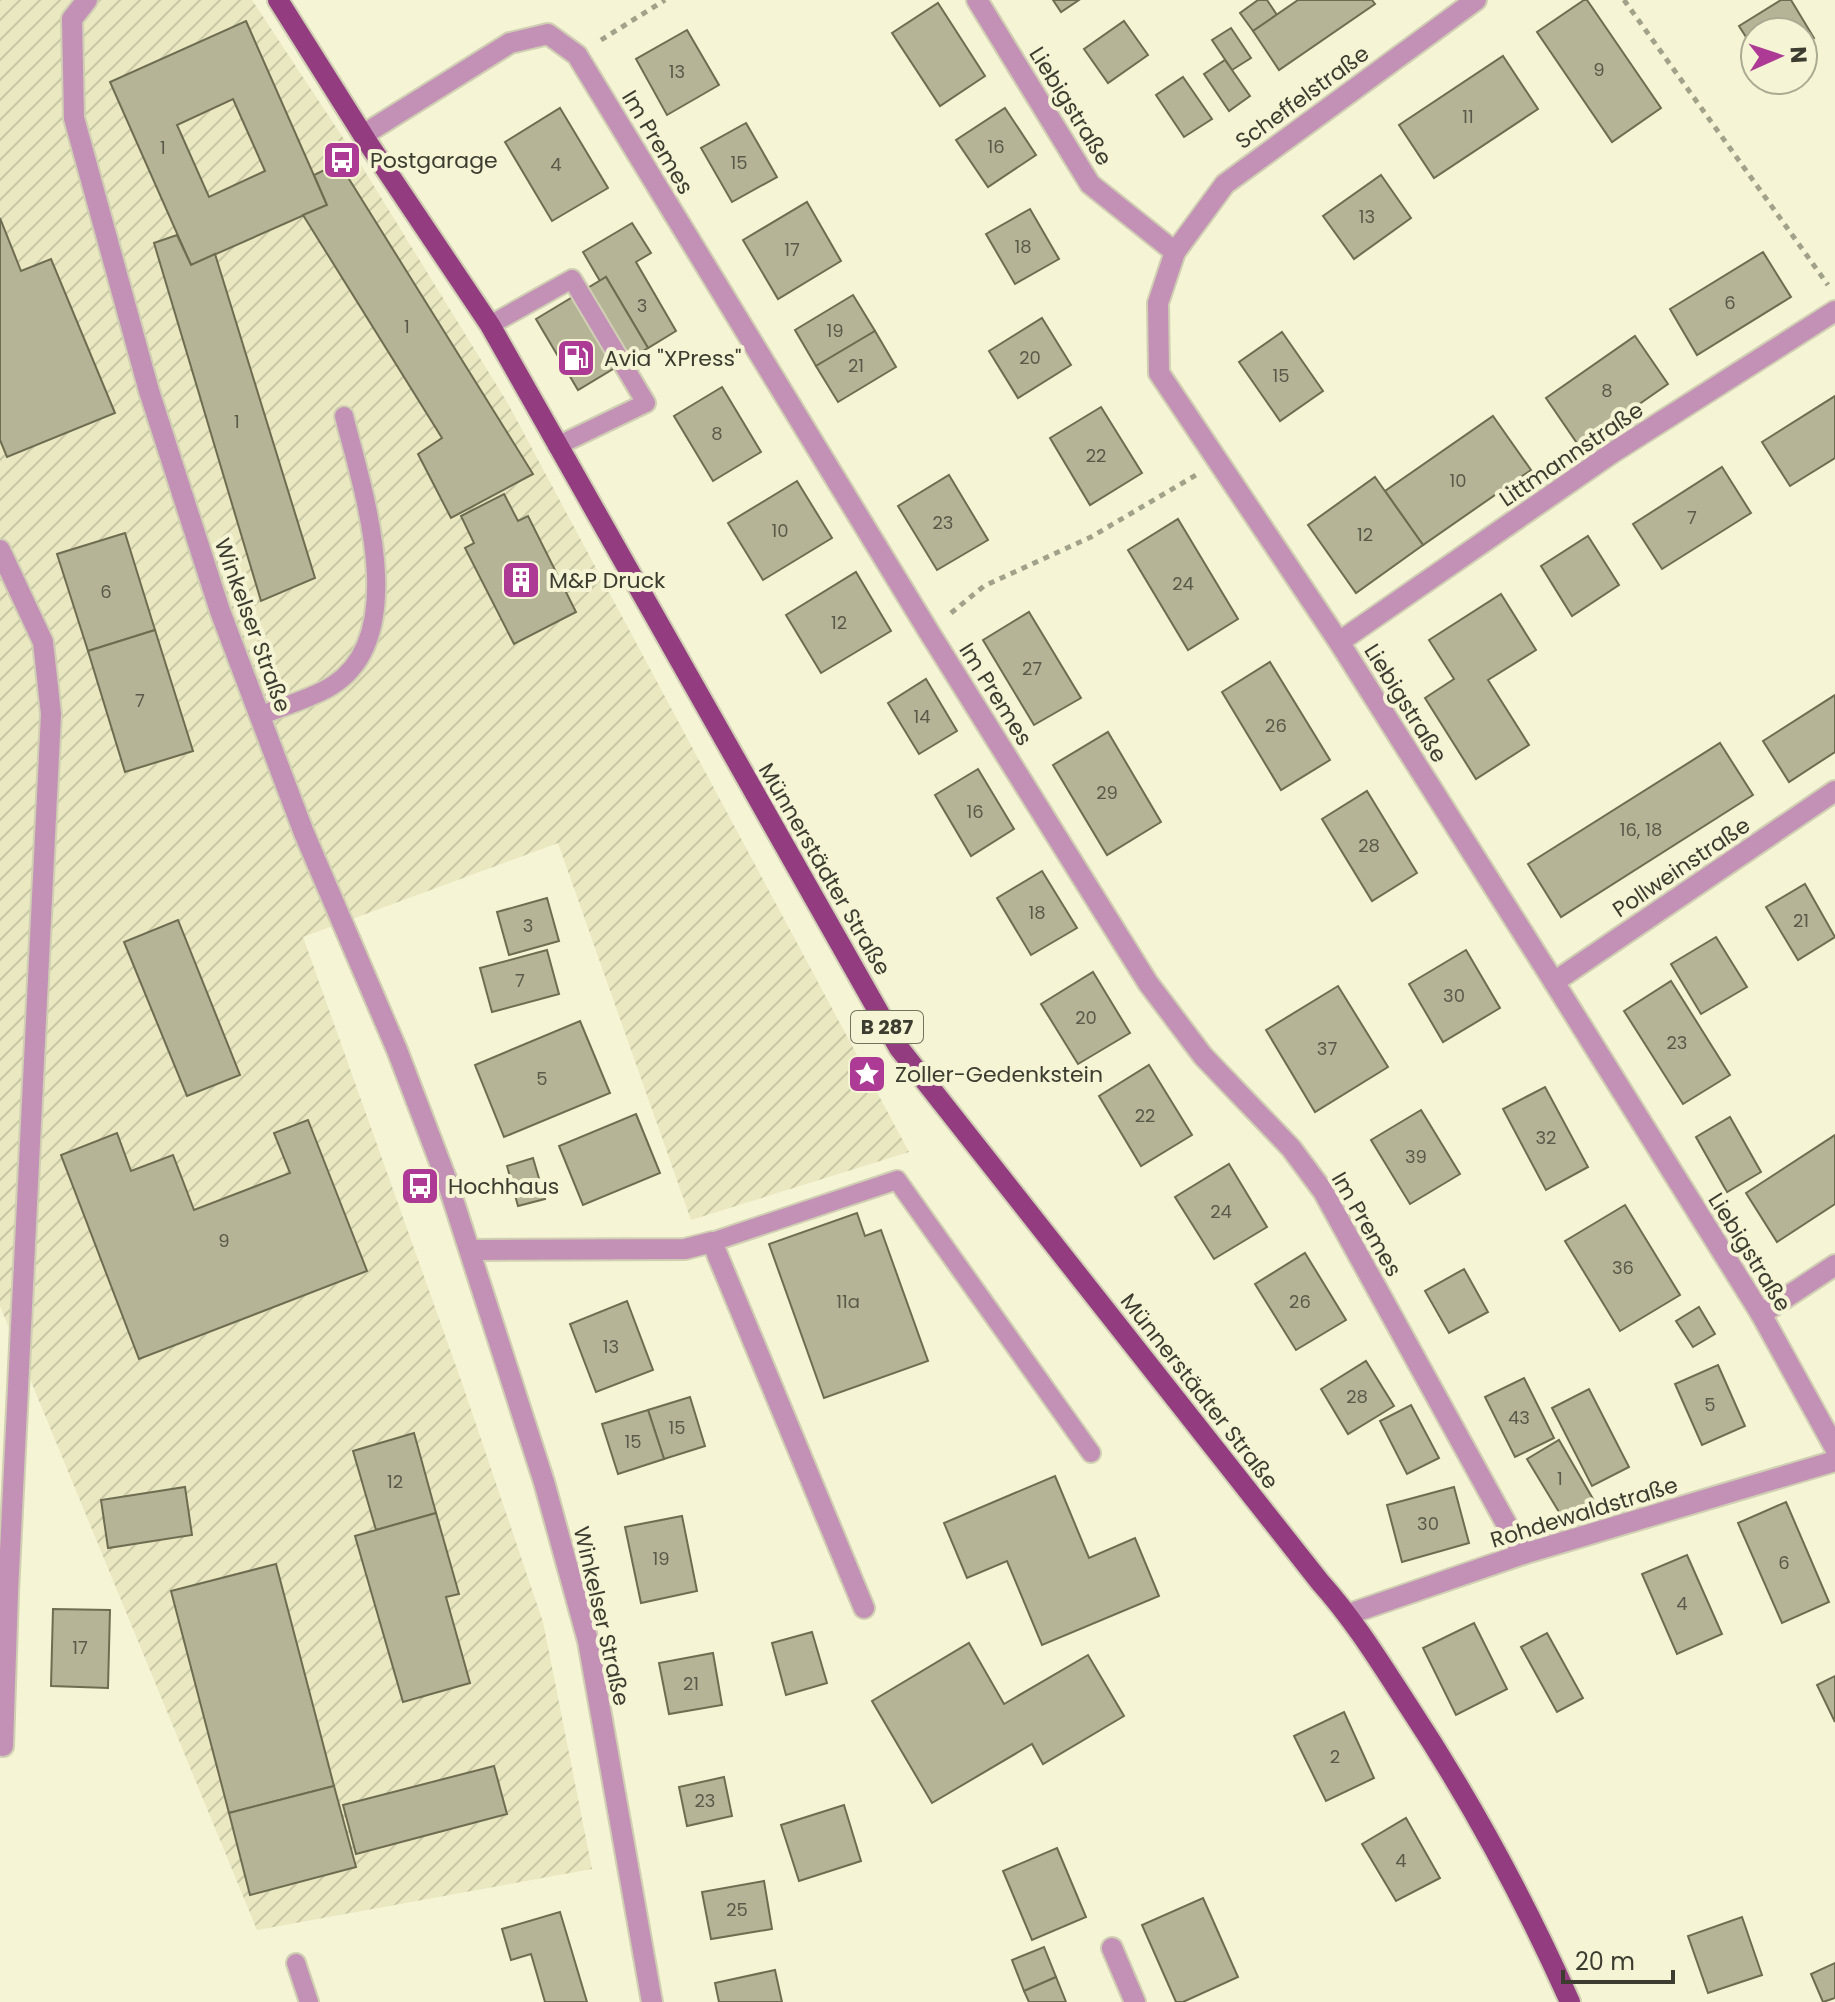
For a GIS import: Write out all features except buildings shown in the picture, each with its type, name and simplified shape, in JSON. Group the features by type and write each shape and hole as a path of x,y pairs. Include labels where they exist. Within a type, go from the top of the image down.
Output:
{"main road":[{"name":"Münnerstädter Straße","path":"278,0 363,135 490,325 899,1048 1320,1582 1349,1614 1457,1781 1534,1920 1570,2002"}],"street":[{"name":"Winkelser Straße","path":"87,0 72,19 74,118 149,391 220,611 304,833 397,1050 447,1181 544,1482 588,1641 652,2002"},
{"name":"Liebigstraße","path":"977,0 1090,184 1175,252 1158,303 1159,373 1339,642 1554,982 1761,1314 1835,1448"},
{"name":"Scheffelstraße","path":"1175,252 1225,184 1476,0"},
{"name":"Im Premes","path":"363,135 510,43 548,34 577,55 929,632 1148,983 1203,1056 1291,1148 1323,1191 1523,1554"},
{"name":"Littmannstraße","path":"1339,642 1612,453 1835,311"},
{"path":"0,550 43,642 51,714 4,1592 3,1746"},
{"name":"Pollweinstraße","path":"1554,982 1835,791"},
{"path":"470,1250 685,1249 712,1242 864,1608"},
{"path":"1761,1314 1835,1265"},
{"name":"Rohdewaldstraße","path":"1349,1614 1523,1554 1835,1461"},
{"path":"1112,1948 1135,2002"}],"lane":[{"path":"490,325 572,279 646,403 557,446"},
{"path":"260,716 334,685 360,659 377,608 373,537 344,416"},
{"path":"712,1242 897,1180 1091,1453"},
{"path":"296,1963 309,2002"}],"path":[{"path":"577,55 665,0"},
{"path":"1624,0 1834,294"},
{"path":"929,632 984,586 1091,537 1218,461"}],"shaded area":[{"path":"0,0 252,0 361,165 507,402 909,1152 691,1220 558,843 303,937 462,1383 543,1622 592,1869 257,1930 0,1306"}],"place":[{"name":"Postgarage","path":"342,160"},
{"name":"Avia \"XPress\"","path":"576,358"},
{"name":"M&P Druck","path":"521,580"},
{"name":"Zoller-Gedenkstein","path":"867,1074"},
{"name":"Hochhaus","path":"420,1186"}]}
